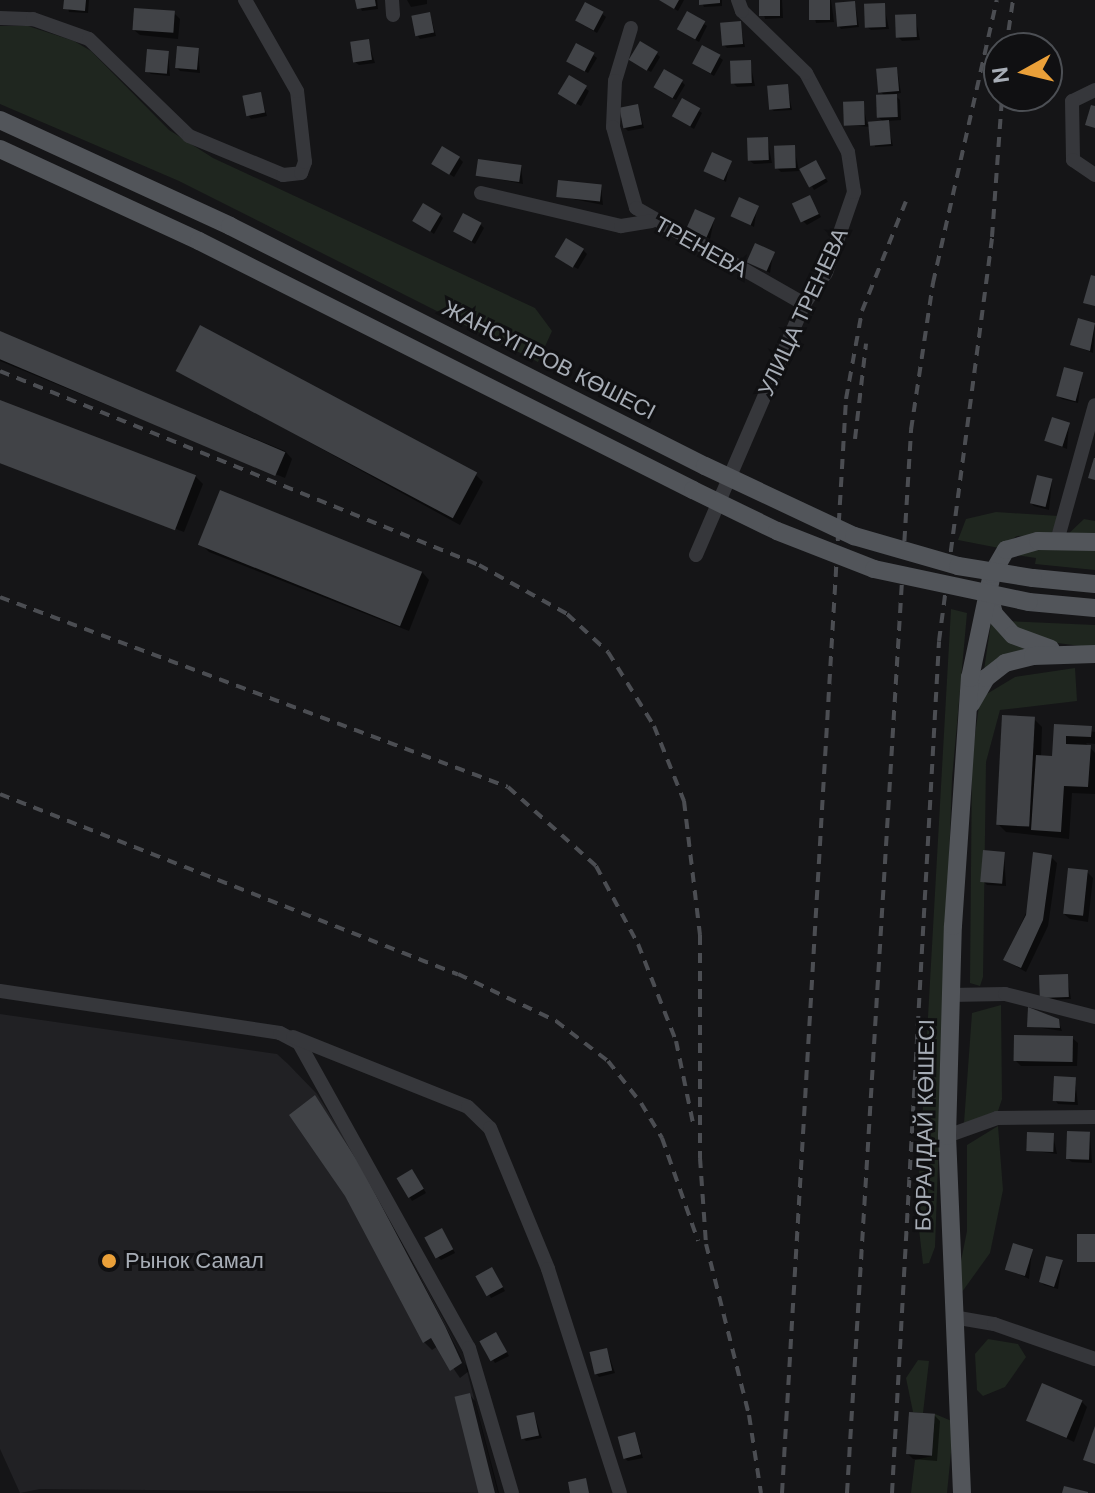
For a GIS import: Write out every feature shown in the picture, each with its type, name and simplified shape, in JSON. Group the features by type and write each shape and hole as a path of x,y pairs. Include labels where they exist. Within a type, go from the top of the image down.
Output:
{"main road":[{"name":"ЖАНСҮГІРОВ КӨШЕСІ","path":"0,120 230,226 810,519 875,543 1033,578 1095,584"},
{"path":"0,149 225,253 777,531 874,569 1029,602 1095,608"},
{"path":"962,758 970,678 997,563 1012,546 1057,541 1095,542"},
{"path":"989,587 994,614 1013,635 1035,647 1090,654"},
{"path":"962,758 972,699 996,670 1033,656 1090,654"},
{"name":"БОРАЛДАЙ КӨШЕСІ","path":"962,758 950,995 947,1136 962,1493"}],"street":[{"path":"0,18 33,19 89,39 189,136 283,175 301,173 305,162 297,91 245,0"},
{"name":"УЛИЦА ТРЕНЕВА","path":"696,555 804,304 826,273 849,213 852,170 796,59 742,11 738,0"},
{"name":"ТРЕНЕВА","path":"631,28 615,81 613,127 636,208 652,221 804,304"},
{"path":"1095,90 1072,101 1072,116 1073,160 1095,175"},
{"path":"481,193 621,226 652,221"},
{"path":"1057,541 1095,405"},
{"path":"0,991 289,1036 468,1107 490,1128 543,1255 620,1493"},
{"path":"950,995 1005,994 1095,1017"},
{"path":"289,1036 299,1043 365,1156 469,1348 512,1493"},
{"path":"947,1136 997,1118 1095,1117"},
{"path":"953,1317 994,1324 1095,1359"}],"shaded area":[{"path":"0,26 28,26 74,41 91,51 169,130 213,158 535,308 552,331 538,362 179,181 0,104"},
{"path":"996,512 1059,516 1051,535 1017,536 999,548 958,540 966,519"},
{"path":"1084,519 1095,521 1095,538 1066,536"},
{"path":"1042,544 1095,550 1095,570 1035,564 1036,558 1010,554"},
{"path":"951,609 967,613 952,779 935,1247 929,1263 923,1264 917,1212"},
{"path":"1007,621 1095,625 1095,648 1035,640"},
{"path":"991,623 1025,648 984,670"},
{"path":"1075,668 1077,701 1000,710 986,762 983,977 980,986 970,983 972,757 980,698 1015,677"},
{"path":"1001,1005 1002,1099 997,1114 964,1123 972,1013"},
{"path":"0,1014 277,1054 288,1064 317,1094 362,1166 465,1363 498,1493 40,1489 20,1493 0,1449"},
{"path":"998,1126 1003,1190 990,1253 962,1292 958,1276 967,1231 967,1145"},
{"path":"988,1339 1018,1344 1026,1357 1005,1387 983,1396 977,1390 975,1354"},
{"path":"918,1360 929,1361 923,1413 913,1412 906,1378"},
{"path":"935,1414 954,1422 947,1493 911,1493 915,1460 932,1456"}],"building":[{"path":"64,0 86,0 85,11 63,9"},
{"path":"355,0 375,0 376,6 357,9"},
{"path":"659,0 679,0 674,9"},
{"path":"699,0 720,0 720,3 699,5"},
{"path":"759,0 780,0 780,16 759,16"},
{"path":"809,0 830,0 830,20 809,20"},
{"path":"855,1 857,25 837,27 835,3"},
{"path":"585,2 604,12 594,30 575,21"},
{"path":"885,3 886,27 865,28 864,4"},
{"path":"134,8 175,11 173,33 132,30"},
{"path":"687,11 705,21 695,40 677,29"},
{"path":"430,12 434,33 415,36 411,16"},
{"path":"916,14 917,37 896,38 895,15"},
{"path":"741,21 743,44 722,46 720,23"},
{"path":"369,39 372,60 353,62 350,42"},
{"path":"640,41 658,52 647,71 629,60"},
{"path":"576,43 595,53 585,71 566,62"},
{"path":"702,45 721,55 711,73 692,64"},
{"path":"177,46 199,48 197,70 175,68"},
{"path":"147,49 169,51 167,74 145,72"},
{"path":"751,60 752,83 731,84 730,61"},
{"path":"897,67 899,91 878,93 876,69"},
{"path":"664,69 683,80 673,98 654,87"},
{"path":"569,75 587,86 576,105 558,94"},
{"path":"788,84 790,108 769,110 767,86"},
{"path":"261,92 265,113 246,116 242,96"},
{"path":"897,94 898,117 877,118 876,95"},
{"path":"682,98 700,108 690,127 672,116"},
{"path":"864,101 865,125 844,126 843,102"},
{"path":"638,104 642,125 623,128 619,108"},
{"path":"1091,105 1095,106 1095,128 1085,125"},
{"path":"889,120 891,144 870,146 868,122"},
{"path":"768,137 769,160 748,161 747,138"},
{"path":"795,145 796,168 775,169 774,146"},
{"path":"442,146 460,157 449,175 431,164"},
{"path":"712,152 732,161 724,180 703,171"},
{"path":"478,159 522,165 519,182 476,176"},
{"path":"816,160 826,179 809,187 799,169"},
{"path":"558,180 602,185 600,202 556,197"},
{"path":"810,195 819,214 801,222 792,203"},
{"path":"739,197 759,206 751,225 730,216"},
{"path":"423,203 441,214 430,232 412,221"},
{"path":"695,209 715,218 707,237 686,228"},
{"path":"463,213 482,223 472,241 453,232"},
{"path":"566,238 584,249 573,268 555,257"},
{"path":"755,243 775,252 767,271 746,262"},
{"path":"1091,275 1095,276 1095,306 1083,303"},
{"path":"1078,318 1095,323 1090,351 1070,345"},
{"path":"200,325 477,472 453,518 176,371"},
{"path":"0,331 285,452 275,476 0,359"},
{"path":"1064,367 1083,372 1076,401 1056,396"},
{"path":"0,400 196,475 175,530 0,463"},
{"path":"1052,417 1070,423 1062,447 1044,441"},
{"path":"1095,458 1095,480 1088,478"},
{"path":"1037,475 1053,479 1046,507 1030,503"},
{"path":"220,490 422,572 400,626 198,545"},
{"path":"1002,715 1035,717 1029,827 996,825"},
{"path":"1054,724 1092,726 1091,737 1066,736 1066,744 1091,745 1088,787 1064,786 1061,832 1031,830 1036,755 1052,756"},
{"path":"983,850 1005,852 1002,884 980,882"},
{"path":"1033,852 1052,855 1043,920 1021,968 1003,960 1026,915"},
{"path":"1068,868 1088,870 1083,916 1063,914"},
{"path":"1068,974 1069,997 1040,998 1039,975"},
{"path":"1028,1007 1059,1019 1060,1028 1027,1027"},
{"path":"1014,1035 1073,1036 1073,1062 1014,1061"},
{"path":"1054,1076 1076,1077 1075,1102 1053,1101"},
{"path":"315,1095 360,1165 445,1326 462,1363 450,1371 431,1338 423,1343 345,1196 289,1115"},
{"path":"1067,1131 1090,1132 1089,1160 1066,1159"},
{"path":"1027,1132 1054,1133 1053,1152 1026,1151"},
{"path":"412,1169 424,1189 408,1198 397,1178"},
{"path":"442,1228 453,1249 436,1259 424,1237"},
{"path":"1077,1234 1095,1234 1095,1262 1077,1262"},
{"path":"1013,1243 1033,1249 1025,1276 1005,1270"},
{"path":"1046,1256 1063,1260 1054,1287 1039,1282"},
{"path":"492,1267 503,1287 487,1296 475,1276"},
{"path":"496,1332 507,1352 491,1361 479,1341"},
{"path":"607,1348 612,1370 595,1374 589,1352"},
{"path":"1042,1383 1083,1400 1066,1438 1026,1421"},
{"path":"470,1393 495,1493 478,1493 454,1397"},
{"path":"534,1412 539,1435 521,1439 516,1416"},
{"path":"909,1412 935,1414 932,1456 906,1454"},
{"path":"1095,1426 1095,1464 1083,1460"},
{"path":"635,1432 641,1454 624,1459 618,1437"},
{"path":"586,1478 589,1493 570,1493 568,1482"},
{"path":"1064,1486 1088,1492 1088,1493 1062,1493"}],"railway":[{"path":"847,1493 911,430 933,283 997,0"},
{"path":"1008,32 1013,0"},
{"path":"892,1493 939,641 992,237 1001,112"},
{"path":"782,1493 846,399 862,311 906,201"},
{"path":"855,439 866,344"},
{"path":"0,371 479,565 567,614 608,652 654,726 684,801 700,935 700,1158 706,1244 749,1415 761,1493"},
{"path":"0,597 508,787 596,866 638,944 676,1041 693,1123"},
{"path":"0,794 458,974 556,1021 608,1061 641,1103 662,1138 698,1241"}],"place":[{"name":"Рынок Самал","path":"109,1261"}]}
